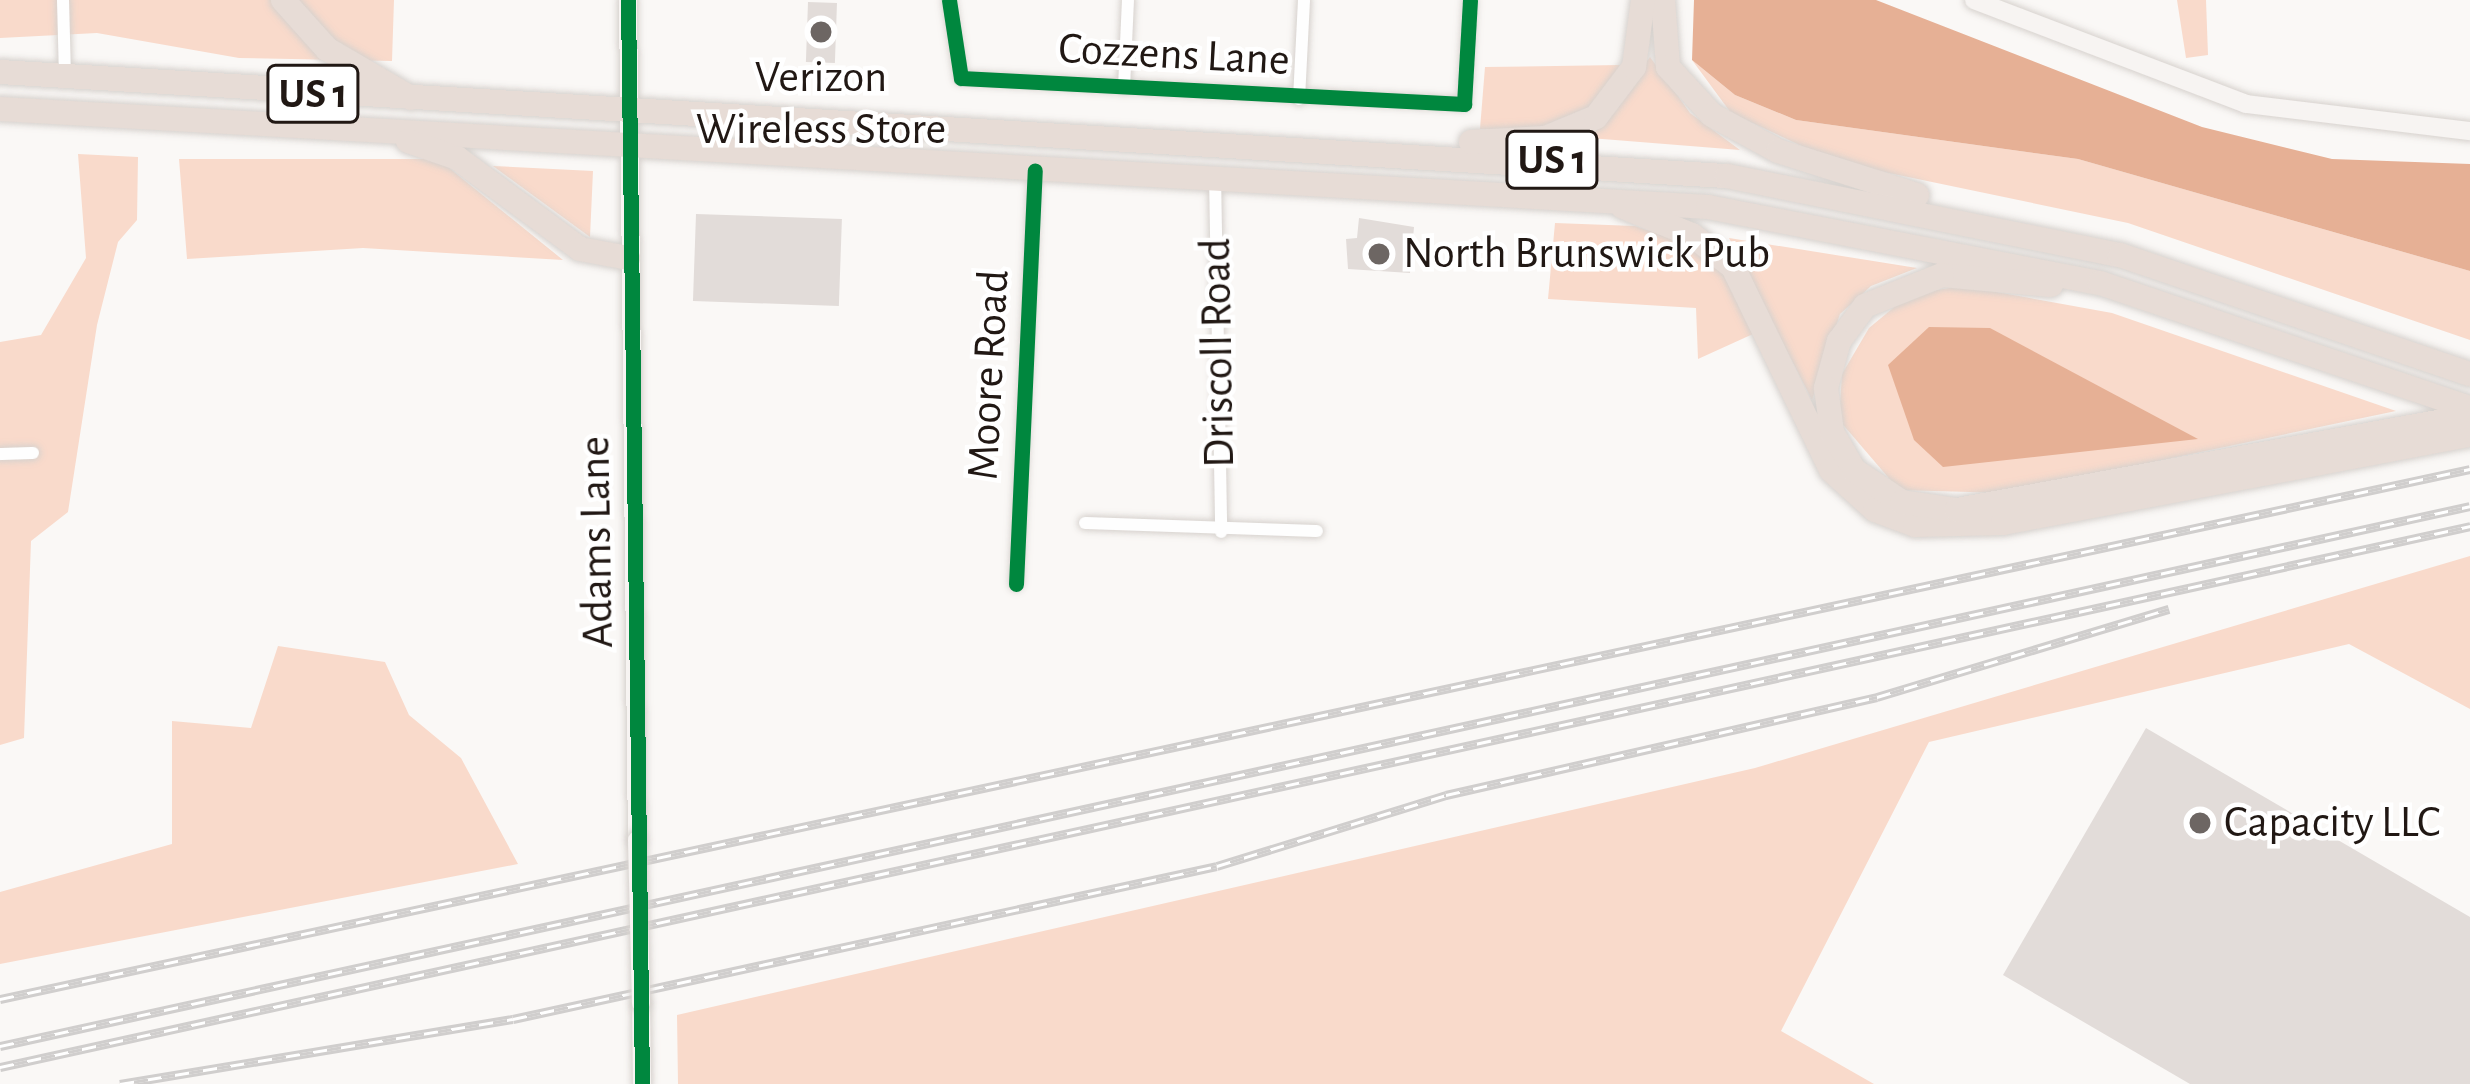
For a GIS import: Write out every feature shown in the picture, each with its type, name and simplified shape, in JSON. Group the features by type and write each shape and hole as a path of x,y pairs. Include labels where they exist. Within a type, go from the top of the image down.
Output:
{"highway":[{"path":"283,0 327,49 418,103"},
{"path":"1333,148 1577,128 1628,80 1658,0"},
{"path":"1658,0 1668,67 1728,125 2004,225"},
{"name":"US 1","path":"0,72 418,103 1333,148 1727,176 2004,225 2238,289 2460,370"},
{"name":"US 1","path":"0,110 1035,170 1215,174 1593,196 1877,232 2156,298 2383,374 2470,412"},
{"path":"366,129 449,154 580,249 628,258"},
{"path":"1593,196 1678,228 1733,267 1831,470 1876,510 1915,525 2002,523 2470,435"},
{"path":"2156,298 1958,274 1889,290 1833,354 1826,404 1838,446 1887,495 1957,510 2470,412"}],"street":[{"path":"64,0 65,75"},
{"name":"Adams Lane","path":"628,0 642,1084"},
{"name":"Cozzens Lane","path":"949,0 961,77 1300,99 1464,104 1470,0"},
{"path":"1124,88 1128,0"},
{"path":"1300,99 1304,0"},
{"path":"1974,0 2246,104 2470,131"},
{"name":"Moore Road","path":"1016,584 1035,170"},
{"name":"Driscoll Road","path":"1215,174 1221,532"},
{"path":"0,454 33,453"},
{"path":"1084,523 1221,532 1317,531"}],"shaded area":[{"path":"0,0 394,0 392,61 239,58 97,33 0,38"},
{"path":"1694,0 1876,0 2202,127 2332,159 2470,164 2470,271 2078,159 1796,120 1735,95 1692,60"},
{"path":"2177,0 2206,0 2208,55 2186,58"},
{"path":"1650,57 1690,113 1740,150 1590,138"},
{"path":"1692,60 1735,95 1796,120 2078,159 2470,271 2470,340 2128,223 1836,162 1731,113"},
{"path":"1620,65 1598,103 1549,129 1480,129 1485,67"},
{"path":"78,154 138,157 137,220 118,242 97,325 68,512 31,541 24,738 0,745 0,342 41,335 86,258"},
{"path":"179,159 438,159 563,260 363,248 187,259"},
{"path":"493,166 593,171 590,237"},
{"path":"1555,223 1635,226 1695,246 1733,283 1753,334 1698,359 1696,308 1548,299"},
{"path":"1729,238 1917,268 1871,286 1840,314 1812,400"},
{"path":"1963,286 2112,313 2396,411 2005,493 1899,490 1839,420 1842,374 1869,328 1910,294"},
{"path":"1929,327 1990,328 2198,439 1943,467 1914,440 1888,365"},
{"path":"2470,556 2470,709 2349,644 1929,742 1781,1031 1874,1084 678,1084 677,1015 1755,768"},
{"path":"278,646 385,662 409,715 461,758 518,864 0,964 0,892 172,844 172,721 251,728"}],"building":[{"name":"Verizon Wireless Store","path":"808,2 837,3 835,63 806,62"},
{"path":"696,214 842,219 839,306 693,301"},
{"name":"North Brunswick Pub","path":"1359,218 1414,227 1410,273 1348,269 1346,239 1357,238"},
{"name":"Capacity LLC","path":"2146,728 2470,917 2470,1084 2190,1084 2003,975"}],"railway":[{"path":"0,999 2470,469"},
{"path":"0,1046 2470,506"},
{"path":"0,1067 2470,526"},
{"path":"120,1084 513,1019 1217,866 1446,795 1877,697 2169,609"}],"cycle path":[{"path":"628,0 642,1084"},
{"path":"949,0 961,78 1464,104 1470,0"},
{"path":"1016,584 1035,170"}],"place":[{"name":"Verizon Wireless Store","path":"821,32"},
{"name":"North Brunswick Pub","path":"1379,254"},
{"name":"Capacity LLC","path":"2200,823"}]}
